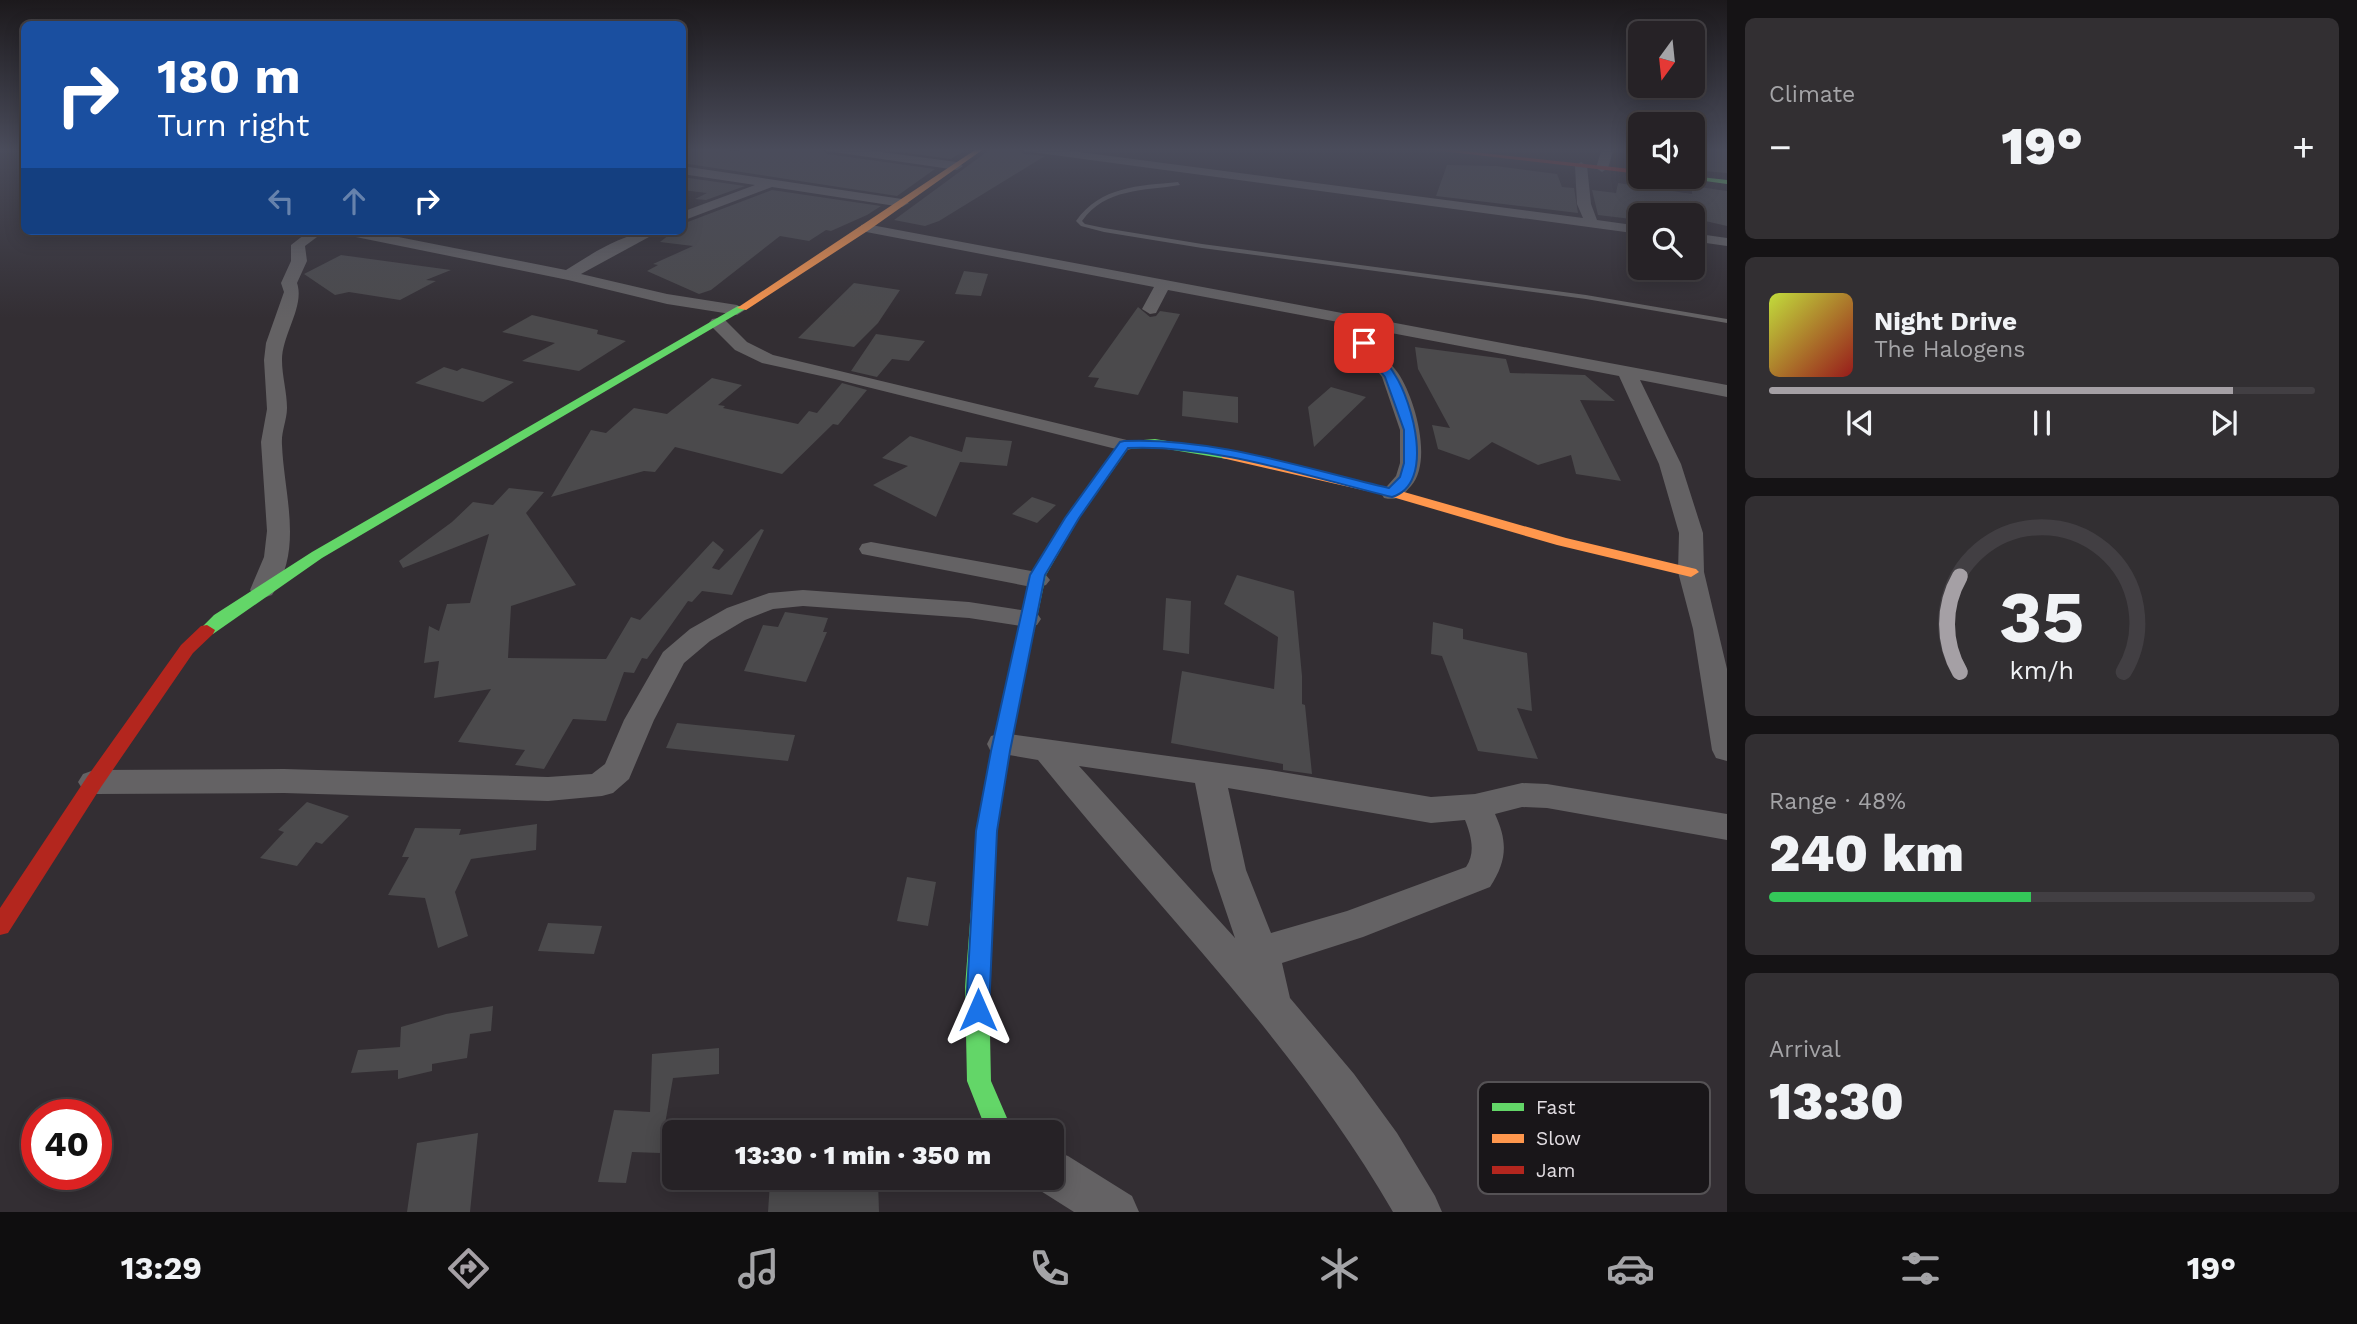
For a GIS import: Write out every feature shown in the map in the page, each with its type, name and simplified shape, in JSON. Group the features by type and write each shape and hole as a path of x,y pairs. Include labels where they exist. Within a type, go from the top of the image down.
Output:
{"main road":[{"path":"0,926 94,782 187,649 220,619 263,590 527,430 718,323 900,205"},
{"path":"995,1120 979,1081 977,987 987,831 1002,744 1037,580 1072,518 1124,445 1155,443 1246,458 1392,493 1498,525 1690,572"}],"street":[{"path":"686,215 715,205"},
{"path":"1447,205 1628,228"},
{"path":"1584,205 1592,224"},
{"path":"866,228 1727,391"},
{"path":"263,590 276,557 279,531 271,442 277,409 273,360 275,343 289,307 292,292 289,283 299,261 298,246 313,235"},
{"path":"366,235 568,275 667,299 737,310"},
{"path":"568,275 606,252 644,235"},
{"path":"1705,239 1727,242"},
{"path":"1150,309 1164,283"},
{"path":"1364,321 1360,333 1362,340 1391,376 1410,430 1408,471 1406,478 1392,493"},
{"path":"718,323 741,346 768,359 835,373 1124,445"},
{"path":"1627,373 1670,464 1691,533 1690,572 1717,632 1727,750"},
{"path":"871,549 1037,580"},
{"path":"94,782 284,781 548,789 589,787 602,784 618,771 639,720 673,658 700,635 736,614 769,601 803,598 969,610 1028,619"},
{"path":"1002,744 1431,810 1475,807 1522,795 1547,796 1727,827"},
{"path":"1048,751 1087,799 1296,1033 1346,1097 1419,1212"},
{"path":"1209,774 1229,870 1260,953 1272,1007"},
{"path":"1260,953 1350,926 1478,877 1488,865 1489,844 1475,807"},
{"path":"1064,1180 1116,1212"}],"lane":[{"path":"1095,205 1082,215 1079,221 1083,225 1202,246 1586,297 1727,321"}],"building":[{"path":"734,205 881,206 831,231 826,230 809,241 780,236 711,290 699,294 647,271 658,265 653,264 693,246 660,242 669,235 686,235 686,223"},
{"path":"915,205 966,205 925,226 894,220"},
{"path":"1508,205 1577,205 1578,213"},
{"path":"1595,205 1628,205 1628,219 1598,215"},
{"path":"1705,205 1727,205 1727,226 1705,221"},
{"path":"341,255 451,270 426,280 436,281 400,300 349,292 335,295 304,274"},
{"path":"964,271 988,274 981,296 955,294"},
{"path":"854,283 900,290 878,323 854,347 798,338"},
{"path":"1138,307 1150,317 1156,316 1160,311 1180,314 1138,395 1094,387 1099,378 1088,377"},
{"path":"532,315 598,330 597,334 626,341 579,371 522,361 555,343 502,332"},
{"path":"876,334 925,341 909,361 892,359 877,377 851,371"},
{"path":"1415,347 1506,359 1510,373 1585,375 1615,401 1580,400 1621,481 1576,474 1571,455 1538,465 1492,442 1469,460 1438,449 1432,425 1450,428 1418,369"},
{"path":"444,367 457,371 462,368 514,382 483,402 415,383"},
{"path":"712,378 742,385 718,405 725,406 723,408 798,424 809,411 817,413 842,383 867,390 838,425 833,424 782,474 675,447 655,472 644,471 551,497 591,430 606,433 634,408 667,414"},
{"path":"1331,387 1366,397 1314,447 1308,407"},
{"path":"1183,391 1238,397 1238,423 1182,416"},
{"path":"910,436 962,452 966,437 1012,441 1007,466 960,462 936,517 873,485 908,466 882,458"},
{"path":"509,488 544,492 526,513 576,585 511,606 508,658 606,659 631,617 640,620 713,541 724,550 712,568 719,570 761,529 764,530 732,595 702,591 692,602 688,601 647,659 642,658 634,673 624,672 606,721 573,719 544,769 515,765 525,750 458,742 491,689 434,698 439,661 424,663 429,626 439,631 447,604 470,603 489,534 403,568 399,561 452,522 473,502 493,505"},
{"path":"1032,497 1056,505 1037,523 1012,514"},
{"path":"1237,575 1294,591 1302,704 1305,705 1312,774 1283,770 1283,764 1171,743 1182,671 1274,689 1278,637 1224,604"},
{"path":"1166,598 1191,601 1189,654 1163,650"},
{"path":"785,612 828,618 823,632 827,632 806,682 744,671 763,625 778,627"},
{"path":"1433,622 1463,629 1463,639 1527,653 1532,711 1517,708 1538,759 1478,751 1442,656 1431,654"},
{"path":"677,723 795,735 788,761 666,748"},
{"path":"307,802 349,816 322,844 316,842 297,866 260,858 284,832 278,830"},
{"path":"537,824 536,850 471,859 455,892 468,936 438,948 425,898 388,895 409,857 402,857 415,828 461,829 459,835"},
{"path":"907,877 936,882 928,926 897,921"},
{"path":"548,923 602,926 594,954 538,951"},
{"path":"493,1006 491,1031 470,1034 467,1058 432,1064 432,1071 398,1079 398,1070 351,1073 358,1050 400,1047 401,1027 446,1014"},
{"path":"719,1048 719,1074 673,1078 666,1120 662,1120 660,1153 632,1152 626,1183 598,1182 614,1110 650,1112 652,1054"},
{"path":"478,1133 470,1212 407,1212 417,1143"},
{"path":"769,1190 878,1190 879,1212 768,1212"}],"traffic: fast":[{"path":"207,630 317,555 742,308"},
{"path":"995,1120 979,1081 977,987 987,831 1000,751 1038,575 1072,518 1124,445 1155,443 1227,455"}],"traffic: slow":[{"path":"742,308 900,205"},
{"path":"1227,455 1392,493 1562,542 1691,572"}],"traffic: jam":[{"path":"0,926 94,782 187,649 207,630"}],"route":[{"path":"978,1010 977,987 987,831 1000,751 1038,575 1072,518 1124,445 1155,443 1246,458 1392,493 1406,478 1410,463 1410,430 1391,376 1364,343"}]}
